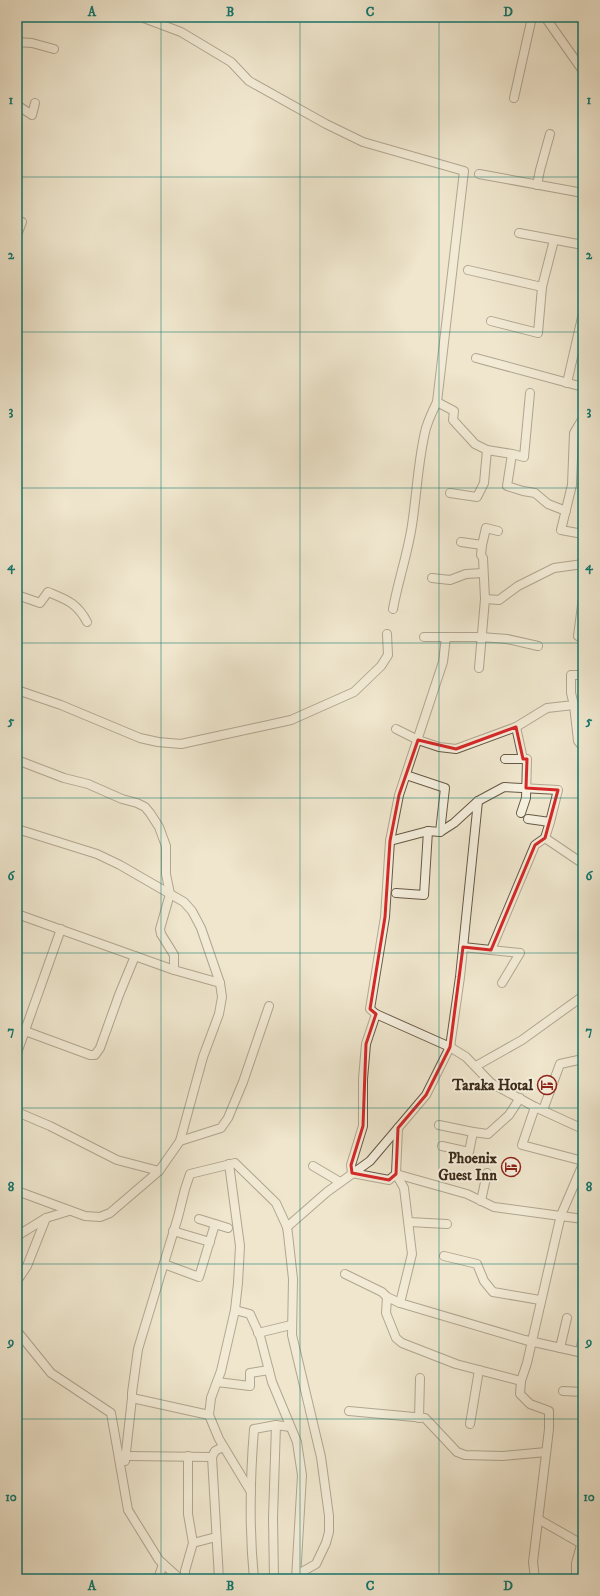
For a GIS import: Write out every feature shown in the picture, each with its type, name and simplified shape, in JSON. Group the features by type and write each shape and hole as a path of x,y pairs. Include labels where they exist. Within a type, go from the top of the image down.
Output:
{"street":[{"path":"141,17 181,32 231,62 249,81 326,124 363,142 464,171 437,402 427,427 421,455 412,525 404,566 396,590 393,609"},
{"path":"514,98 532,17"},
{"path":"545,17 583,71"},
{"path":"17,42 32,43 54,50"},
{"path":"17,105 32,115 35,103"},
{"path":"538,185 540,170 550,134"},
{"path":"479,174 583,193"},
{"path":"17,235 22,222"},
{"path":"519,233 583,245"},
{"path":"491,321 538,333 542,286 554,240"},
{"path":"468,270 542,286"},
{"path":"567,383 583,313"},
{"path":"476,358 583,387"},
{"path":"437,402 454,411 453,420 475,444 487,450 524,457 530,393"},
{"path":"583,418 574,433 572,485 561,530 583,534"},
{"path":"450,493 477,497 484,483 487,450"},
{"path":"512,454 507,486 535,493 548,504 566,511"},
{"path":"479,668 485,599 482,545 486,528 498,531"},
{"path":"461,542 482,545"},
{"path":"485,599 500,600 518,586 554,568 583,564"},
{"path":"432,578 450,580 466,574 483,573"},
{"path":"17,594 40,603 48,592 71,602 81,611 87,622"},
{"path":"583,598 578,636 583,638"},
{"path":"17,690 61,705 140,738 158,742 181,744 291,720 354,692 381,666 388,655 387,634"},
{"path":"424,637 481,637 507,639 538,646"},
{"path":"446,637 443,662 399,795 390,841 385,917 370,1009 376,1014 450,1047 466,1057 491,1083 539,1109 583,1129"},
{"path":"583,675 571,675 578,741 583,747"},
{"path":"396,730 418,740 439,747 456,749 516,727 547,708 574,705"},
{"path":"516,727 523,759"},
{"path":"505,759 527,759 526,798 520,813"},
{"path":"17,760 64,778 88,784 144,808 155,821 166,846 166,874 170,894 160,929 161,934 174,955 174,970"},
{"path":"406,775 445,788 440,832"},
{"path":"390,841 428,831 440,832 454,823 478,801 504,787 558,790 545,838 534,845 491,950"},
{"path":"287,1227 340,1182 370,1161 426,1095 450,1047 460,977 478,801"},
{"path":"528,819 550,822"},
{"path":"17,829 97,854 120,865 184,902 192,911 201,928 220,983 222,1005 202,1057 180,1141 159,1171 106,1216 92,1217 70,1211 17,1191"},
{"path":"396,893 424,895 428,831"},
{"path":"545,838 579,861 583,861"},
{"path":"17,914 174,970 220,983"},
{"path":"17,1053 21,1030 62,929"},
{"path":"463,947 520,953 502,983"},
{"path":"21,1030 90,1055 95,1055 100,1048 135,956"},
{"path":"476,1066 522,1040 583,996"},
{"path":"180,1141 221,1128 228,1118 243,1082 269,1006"},
{"path":"352,1173 351,1164 363,1126 363,1079 366,1044 376,1014"},
{"path":"535,1579 533,1562 549,1429 549,1411 530,1404 520,1394 521,1382 561,1215 583,1163 522,1145 560,1064 583,1059"},
{"path":"439,1124 488,1134 509,1115 520,1098"},
{"path":"17,1112 50,1126 117,1160 159,1171"},
{"path":"398,1128 396,1174 404,1188 412,1254 400,1303"},
{"path":"442,1146 470,1152 473,1132"},
{"path":"123,1476 138,1350 190,1174 235,1163 273,1200 287,1227 293,1279 292,1335 321,1457 329,1516 329,1532 326,1544 316,1564 300,1573 296,1579"},
{"path":"229,1164 240,1246 238,1283 235,1310 217,1382 211,1398 209,1415 223,1447 251,1492"},
{"path":"313,1166 340,1182"},
{"path":"352,1173 389,1180 396,1174"},
{"path":"481,1201 487,1173"},
{"path":"396,1174 467,1194 494,1207 583,1219"},
{"path":"17,1236 46,1218 70,1211"},
{"path":"17,1281 27,1266 46,1218"},
{"path":"199,1219 228,1228"},
{"path":"409,1222 447,1224"},
{"path":"164,1264 199,1277 215,1224"},
{"path":"173,1231 210,1242"},
{"path":"444,1256 477,1264 484,1281 493,1292 540,1300"},
{"path":"345,1274 382,1292 387,1297 400,1303 531,1341 582,1353 583,1337"},
{"path":"387,1297 386,1313 396,1338 402,1343 456,1364 521,1382"},
{"path":"235,1310 250,1314 258,1333 272,1382 297,1442 302,1475 296,1579"},
{"path":"560,1348 567,1318"},
{"path":"258,1333 291,1325"},
{"path":"17,1331 51,1373 112,1413 128,1510 152,1550 163,1564 180,1579"},
{"path":"217,1382 250,1386 250,1374 269,1370"},
{"path":"470,1424 479,1370"},
{"path":"419,1418 420,1378"},
{"path":"563,1392 583,1392"},
{"path":"132,1398 209,1415"},
{"path":"349,1411 425,1418 457,1452 465,1455 503,1456 546,1452"},
{"path":"254,1579 251,1547 251,1473 254,1429 276,1425 290,1427"},
{"path":"274,1579 273,1518 276,1425"},
{"path":"219,1579 212,1457 215,1451 223,1447"},
{"path":"126,1456 212,1457"},
{"path":"185,1579 185,1571 193,1543 188,1514 188,1456"},
{"path":"538,1519 582,1541 576,1563 576,1579"},
{"path":"193,1543 216,1536"},
{"path":"158,1579 163,1564"}],"highlighted area":[{"path":"516,727 523,759 527,759 526,788 558,790 545,838 535,845 491,950 463,947 450,1047 426,1095 398,1128 396,1174 389,1180 352,1173 351,1165 363,1126 366,1044 376,1014 370,1009 385,917 390,841 399,795 418,740 456,749"}],"place":[{"name":"Taraka Hotal","path":"547,1085"},
{"name":"Phoenix Guest Inn","path":"511,1167"}]}
